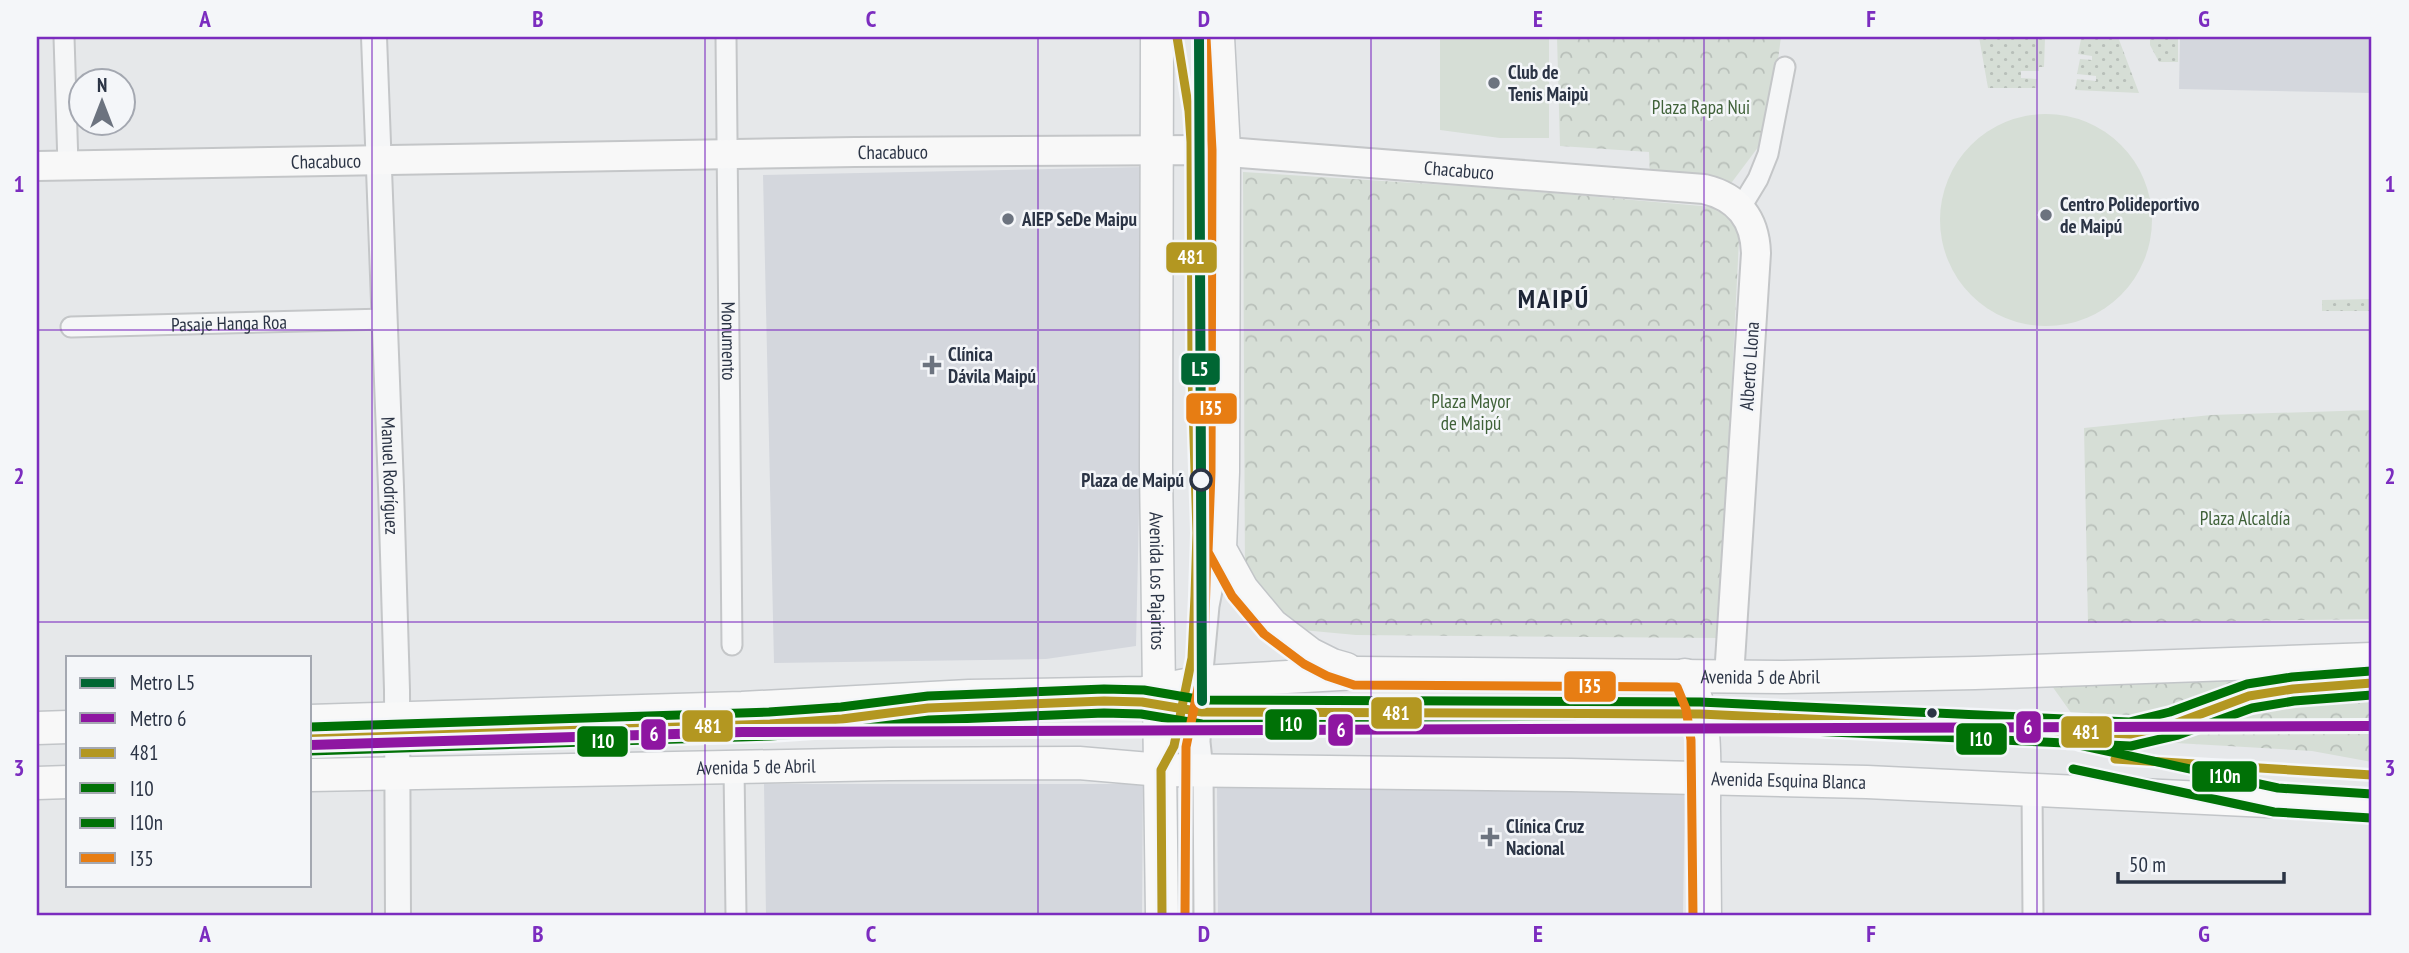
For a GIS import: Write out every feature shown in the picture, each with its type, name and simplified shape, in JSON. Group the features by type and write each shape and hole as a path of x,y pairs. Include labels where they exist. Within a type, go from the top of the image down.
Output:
{"main road":[{"name":"Avenida Los Pajaritos","path":"1157,37 1156,467 1162,916"},
{"path":"1217,37 1224,150 1220,549 1242,590 1272,625 1310,654 1357,673"},
{"name":"Chacabuco","path":"37,166 727,154 1224,150 1704,189 1718,192 1741,207"},
{"name":"Alberto Llona","path":"1730,677 1756,254 1753,229 1741,207"},
{"name":"Avenida 5 de Abril","path":"312,721 751,708 969,696 1144,693 1202,682 1357,673 1730,677 2000,672 2372,659"},
{"path":"1685,675 1694,690 1700,714 1704,778 1705,916"},
{"path":"37,728 66,727"},
{"name":"Avenida 5 de Abril","path":"312,775 1080,763 1161,770 1203,770"},
{"name":"Avenida Esquina Blanca","path":"1203,770 1704,778 2032,789 2372,806"},
{"path":"37,783 66,782"}],"street":[{"path":"64,37 68,165"},
{"name":"Manuel Rodríguez","path":"374,37 386,319 397,719 398,916"},
{"name":"Monumento","path":"726,37 732,645"},
{"path":"1741,207 1758,179 1768,154 1785,67"},
{"name":"Pasaje Hanga Roa","path":"71,327 386,319"},
{"path":"1204,916 1203,770 1200,742 1202,682 1209,606 1220,549"},
{"path":"734,768 736,916"},
{"path":"2032,789 2033,916"}],"shaded area":[{"path":"2180,37 2372,37 2372,93 2179,89"},
{"path":"1143,167 1144,282 1136,646 1046,659 774,663 763,175"},
{"path":"764,784 1143,784 1142,916 766,916"},
{"path":"1217,785 1685,785 1683,916 1218,916"}],"green space":[{"name":"Club de Tenis Maipù","path":"1440,37 1549,37 1549,138 1500,138 1440,130"},
{"name":"Plaza Rapa Nui","path":"1557,37 1781,37 1768,134 1732,182 1650,174 1649,152 1560,146"},
{"path":"1979,37 2045,38 2044,67 2039,67 2039,71 2021,71 2021,78 2037,79 2036,88 1988,88"},
{"path":"2118,37 2139,93 2075,90 2077,79 2096,81 2096,76 2077,74 2080,59 2092,60 2092,56 2078,54 2081,39"},
{"path":"2150,37 2178,37 2178,62 2159,62 2150,45"},
{"name":"Centro Polideportivo de Maipú","path":"2046,114 2067,116 2086,122 2121,145 2144,180 2150,199 2150,241 2144,260 2121,295 2086,318 2067,324 2046,326 2025,324 2006,318 1971,295 1948,260 1942,241 1940,220 1942,199 1948,180 1971,145 2006,122 2025,116"},
{"name":"Plaza Mayor de Maipú","path":"1243,172 1508,189 1713,207 1727,216 1736,229 1739,240 1719,638 1356,635 1302,630 1283,618 1245,577"},
{"path":"2372,299 2372,311 2322,311 2322,300"},
{"name":"Plaza Alcaldía","path":"2372,410 2372,619 2088,623 2084,428 2211,415"},
{"path":"2372,651 2372,762 2312,751 2176,743 2079,724 2052,686"}],"metro line":[{"name":"L5","path":"1199,37 1202,701"},
{"name":"6","path":"312,745 742,732 2372,726"}],"transit line":[{"name":"481","path":"1162,916 1161,770 1174,746 1192,658 1197,533 1192,375 1191,142 1189,111 1177,37"},
{"name":"I35","path":"1206,38 1212,150 1211,472 1208,552 1232,596 1264,634 1304,664 1327,676 1354,685 1677,687 1686,709 1691,740 1693,916"},
{"name":"I35","path":"1185,916 1186,747 1204,659 1208,505"},
{"name":"I10n","path":"312,727 769,712 841,707 928,696 1104,689 1144,690 1203,700 1700,702 2129,722 2170,712 2247,684 2292,677 2371,671"},
{"name":"481","path":"312,739 770,724 842,719 928,708 1104,701 1142,702 1202,712 1700,714 2130,734 2174,724 2249,696 2293,689 2372,683"},
{"name":"I10","path":"312,751 770,736 844,731 929,720 1104,713 1141,714 1202,724 1700,726 2131,746 2178,735 2252,708 2294,701 2372,695"},
{"name":"I10n","path":"2079,745 2278,788 2372,794"},
{"name":"481","path":"2115,759 2372,775"},
{"name":"I10","path":"2073,769 2274,812 2371,818"}],"place":[{"name":"Club de Tenis Maipù","path":"1494,83"},
{"name":"Centro Polideportivo de Maipú","path":"2046,215"},
{"name":"AIEP SeDe Maipu","path":"1008,219"},
{"name":"Clínica Dávila Maipú","path":"932,365"},
{"name":"Plaza de Maipú","path":"1201,480"},
{"name":"Clínica Cruz Nacional","path":"1490,837"}],"district":[{"name":"MAIPÚ","path":"1554,299"}]}
